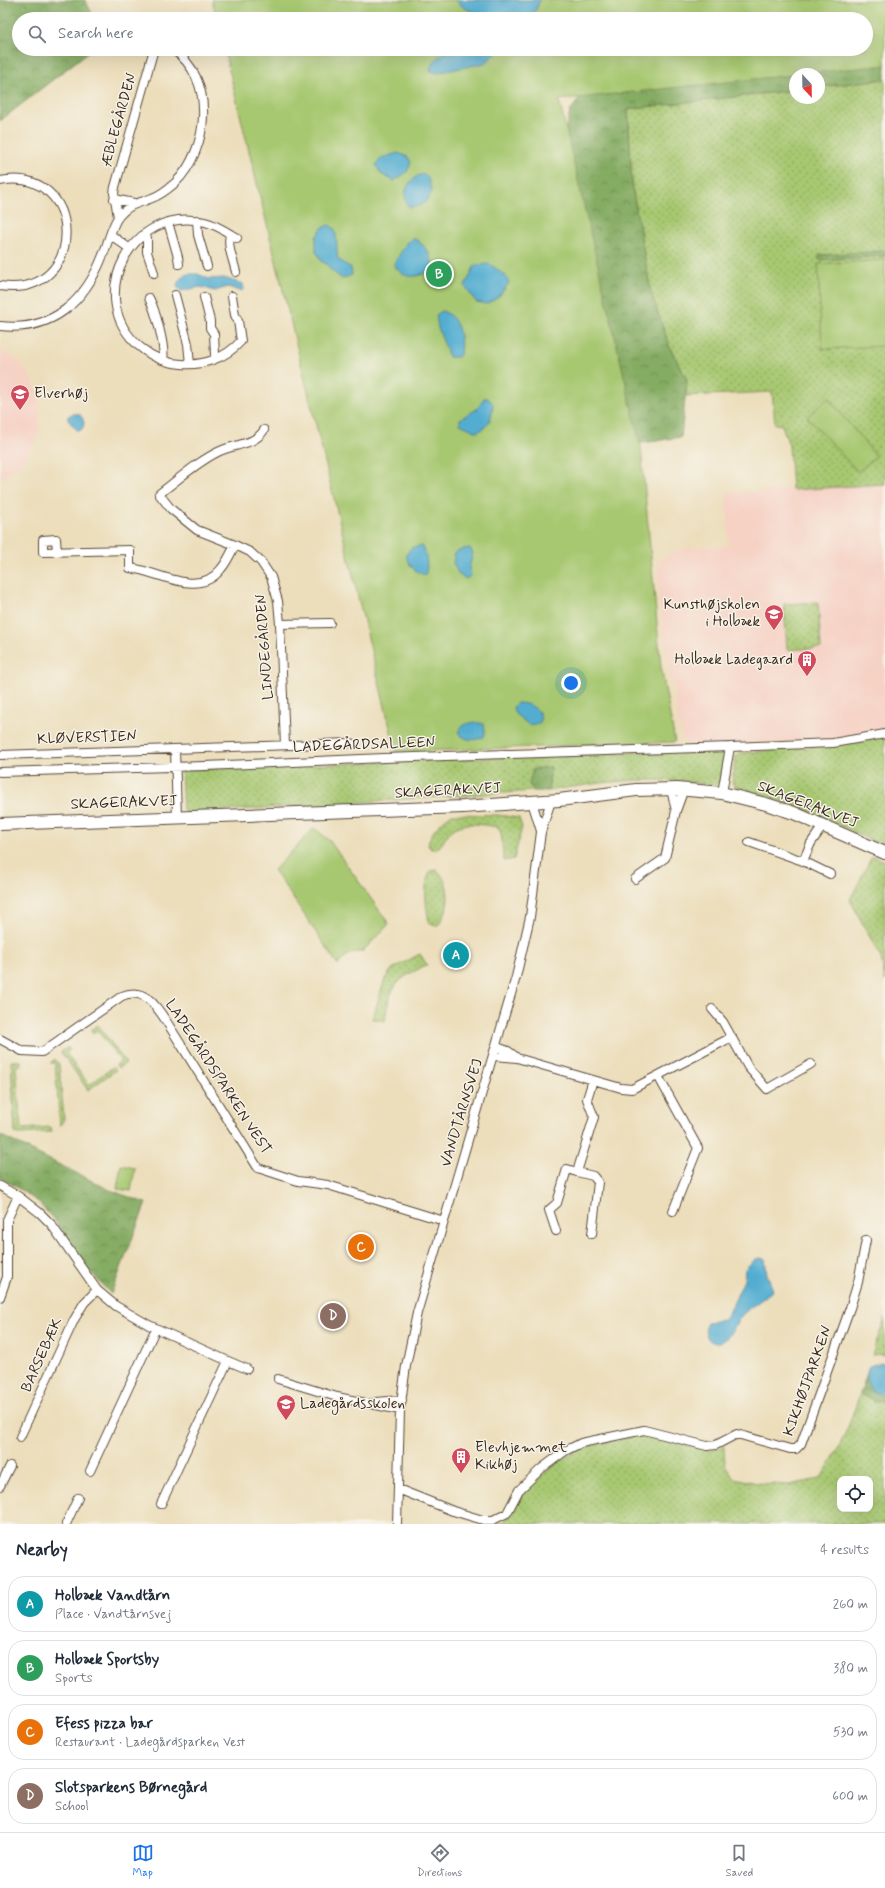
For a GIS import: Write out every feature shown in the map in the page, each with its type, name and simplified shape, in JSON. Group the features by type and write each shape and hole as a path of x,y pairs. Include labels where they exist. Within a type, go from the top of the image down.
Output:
{"street":[{"name":"ÆBLEGÅRDEN","path":"118,217 114,199 115,187 152,56"},
{"path":"0,326 21,327 35,324 56,316 71,306 85,291 93,278 118,217 134,203 158,195 184,173 201,135 204,113 197,79 182,56"},
{"path":"0,181 12,178 31,182 47,191 55,199 64,214 67,232 65,249 58,262 48,275 30,285 12,288 0,286"},
{"path":"114,199 134,203"},
{"path":"232,296 241,341 231,350 206,362 176,364 149,354 132,339 124,328 117,311 115,298 116,278 122,260 144,234 168,222 184,220 197,220 212,224 234,236 229,248 232,255 232,263 236,272"},
{"path":"197,220 198,235 207,266"},
{"path":"168,222 172,231 179,264"},
{"path":"144,234 147,238 147,252 154,272"},
{"path":"111,235 130,249"},
{"path":"175,295 188,344 190,364"},
{"path":"204,297 210,321 210,328 214,334 215,355 217,358"},
{"path":"149,298 154,307 155,317 163,345 163,360"},
{"name":"LINDEGÅRDEN","path":"264,430 260,437 221,450 159,494 171,509 190,525 205,534 250,552 261,562 271,576 277,596 280,624 285,745"},
{"path":"56,552 130,550 130,568 141,569 191,583 207,581 218,573 225,564 235,545"},
{"path":"280,624 330,623"},
{"name":"LADEGÅRDSALLEEN","path":"0,772 834,743 885,734"},
{"name":"KLØVERSTIEN","path":"0,755 351,742"},
{"path":"722,793 730,747"},
{"path":"175,749 177,817"},
{"path":"670,789 676,811"},
{"name":"SKAGERAKVEJ","path":"0,824 463,807 550,801 636,790 670,789 722,793 766,804 818,824 885,853"},
{"path":"635,879 665,858 676,811 684,790"},
{"name":"VANDTÅRNSVEJ","path":"397,1524 400,1410 406,1366 418,1313 444,1221 497,1047 516,977 528,925 541,832 550,801"},
{"name":"VANDTÅRNSVEJ","path":"532,802 541,832"},
{"path":"803,861 818,824"},
{"path":"749,842 803,861 830,874"},
{"name":"LADEGÅRDSPARKEN VEST","path":"0,1039 22,1051 42,1052 122,996 131,994 145,996 154,1003 258,1168 298,1181 328,1185 444,1221"},
{"path":"712,1009 723,1022 748,1067 767,1089 810,1064"},
{"path":"494,1056 517,1058 621,1088 632,1089 732,1037"},
{"path":"497,1047 508,1051 517,1058"},
{"path":"658,1076 698,1148 673,1211"},
{"path":"577,1172 594,1117 587,1099 593,1080"},
{"path":"556,1231 550,1210 557,1203 567,1169 593,1176 598,1182 592,1234"},
{"path":"0,1186 18,1196 51,1224 97,1290 120,1309 156,1328 247,1369"},
{"path":"0,1297 7,1277 7,1220 18,1196"},
{"name":"KIKHØJPARKEN","path":"398,1489 453,1511 483,1520 493,1520 507,1513 527,1481 564,1451 580,1443 644,1430 707,1446 716,1445 737,1434 790,1449 799,1447 850,1308 858,1282 866,1240"},
{"name":"BARSEBÆK","path":"20,1437 74,1320 84,1303 97,1290"},
{"path":"90,1471 156,1328"},
{"path":"161,1504 228,1361"},
{"path":"278,1379 337,1397 400,1410"},
{"path":"369,1403 402,1400"},
{"path":"0,1486 10,1466"},
{"path":"66,1524 78,1498"},
{"name":"KIKHØJPARKEN","path":"398,1500 420,1499"}],"shaded area":[{"name":"Elverhøj","path":"0,348 21,364 32,379 38,397 40,415 38,434 30,451 19,466 0,480"},
{"name":"Kunsthøjskolen i Holbæk","path":"885,484 885,731 833,740 692,746 686,744 682,738 668,663 659,599 659,561 669,554 685,548 729,546 726,493"}],"green space":[{"path":"0,0 85,0 91,12 12,12 12,56 83,56 0,121"},
{"path":"212,0 885,0 885,65 825,71 825,68 789,68 789,75 559,100 641,448 661,667 675,742 396,752 226,56 873,56 873,12 215,12"},
{"path":"885,62 885,79 825,86 825,68"},
{"path":"789,72 789,91 628,109 632,186 651,293 670,348 687,380 681,437 636,444 579,205 566,131 570,111 584,93"},
{"path":"885,79 885,484 792,490 789,446 782,425 775,424 772,392 686,396 687,380 670,348 651,293 632,186 628,109 789,91 789,104 825,104 825,86"},
{"path":"885,251 885,256 819,260 819,255"},
{"path":"885,260 885,346 822,349 818,264"},
{"path":"828,398 876,456 858,472 807,417"},
{"path":"818,602 821,648 787,650 784,604"},
{"path":"885,735 885,847 812,812 735,786 732,783 736,756 740,753 811,747"},
{"path":"722,749 726,752 721,779 715,786 651,780 590,784 548,791 551,768 529,784 534,791 186,813 183,810 181,770"},
{"path":"551,767 548,791 534,791 529,784 533,769"},
{"path":"452,814 498,815 519,818 522,827 514,859 504,861 500,830 498,827 485,825 472,824 459,826 448,834 437,849 431,849 428,845 431,835 440,824"},
{"path":"314,828 329,840 389,924 362,952 354,952 348,955 338,965 274,870"},
{"path":"872,856 885,861 885,981 881,958 850,900"},
{"path":"437,870 445,883 448,898 445,913 437,926 429,922 426,883 430,871"},
{"path":"420,954 427,965 408,975 396,985 389,999 385,1021 372,1019 385,979 392,969"},
{"path":"98,1025 126,1063 118,1068 116,1065 121,1061 97,1030 93,1033 91,1030"},
{"path":"68,1047 70,1050 66,1053 89,1085 113,1067 116,1070 88,1090 61,1052"},
{"path":"55,1059 59,1064 64,1119 60,1126 55,1063 50,1063"},
{"path":"11,1061 21,1061 21,1065 16,1066 21,1129 51,1127 52,1132 15,1133"},
{"path":"0,1135 110,1190 146,1203 111,1294 85,1266 55,1221 38,1202 15,1186 0,1178"},
{"path":"121,1165 135,1168 131,1191 117,1189"},
{"path":"885,1318 885,1356 881,1354 872,1355"},
{"path":"866,1376 873,1392 885,1394 885,1400 875,1401 860,1394"},
{"path":"860,1394 875,1401 885,1400 885,1524 496,1524 503,1522 512,1513 527,1488 557,1463 579,1449 633,1436 651,1436 711,1451 724,1446 725,1465 734,1478 757,1483 788,1485 820,1479 827,1469 848,1428"}],"water":[{"path":"456,0 540,0 534,12 475,12 461,6"},
{"path":"440,56 493,56 485,63 436,73 430,69 434,61"},
{"path":"398,153 408,157 411,162 407,172 394,181 381,174 376,165 381,158"},
{"path":"423,174 428,178 432,192 423,204 409,207 405,197 407,188 413,179"},
{"path":"329,225 334,228 338,259 351,268 352,275 342,279 330,269 327,264 322,262 316,251 316,237 322,228"},
{"path":"413,238 421,243 427,250 433,267 423,274 417,276 407,276 398,270 394,264 407,242"},
{"path":"490,264 505,275 509,283 499,296 487,304 476,302 465,286 475,265"},
{"path":"188,274 198,274 209,279 224,278 243,284 244,289 240,291 228,287 215,291 200,287 181,291 177,287 178,282"},
{"path":"442,311 453,318 456,323 461,342 460,355 458,357 449,357 438,328 436,315"},
{"path":"484,398 488,398 493,404 490,421 488,424 477,432 460,424 460,419 477,409"},
{"path":"79,414 82,417 84,426 81,430 78,431 68,420 68,416"},
{"path":"422,546 425,553 427,568 425,575 412,568 406,555 411,548"},
{"path":"470,548 473,553 469,568 471,575 467,579 459,575 453,563 455,553 463,549"},
{"path":"517,703 526,704 538,711 541,718 540,723 529,725 515,714 513,707"},
{"path":"475,722 484,724 484,737 471,740 459,734 462,726"},
{"path":"759,1258 765,1259 767,1274 773,1290 743,1314 726,1339 717,1343 710,1341 705,1330 707,1322 724,1320 730,1311 744,1280 745,1269 754,1260"},
{"path":"882,1362 885,1364 885,1394 874,1392 870,1389 866,1376 869,1366"}],"place":[{"name":"Holbæk Sportsby","path":"439,274"},
{"name":"Elverhøj","path":"20,411"},
{"name":"Kunsthøjskolen i Holbæk","path":"774,631"},
{"name":"Holbæk Ladegaard","path":"807,677"},
{"name":"Holbæk Vandtårn","path":"456,955"},
{"name":"Efess pizza bar","path":"361,1247"},
{"name":"Slotsparkens Børnegård","path":"333,1316"},
{"name":"Ladegårdsskolen","path":"286,1421"},
{"name":"Elevhjemmet Kikhøj","path":"461,1474"}]}
